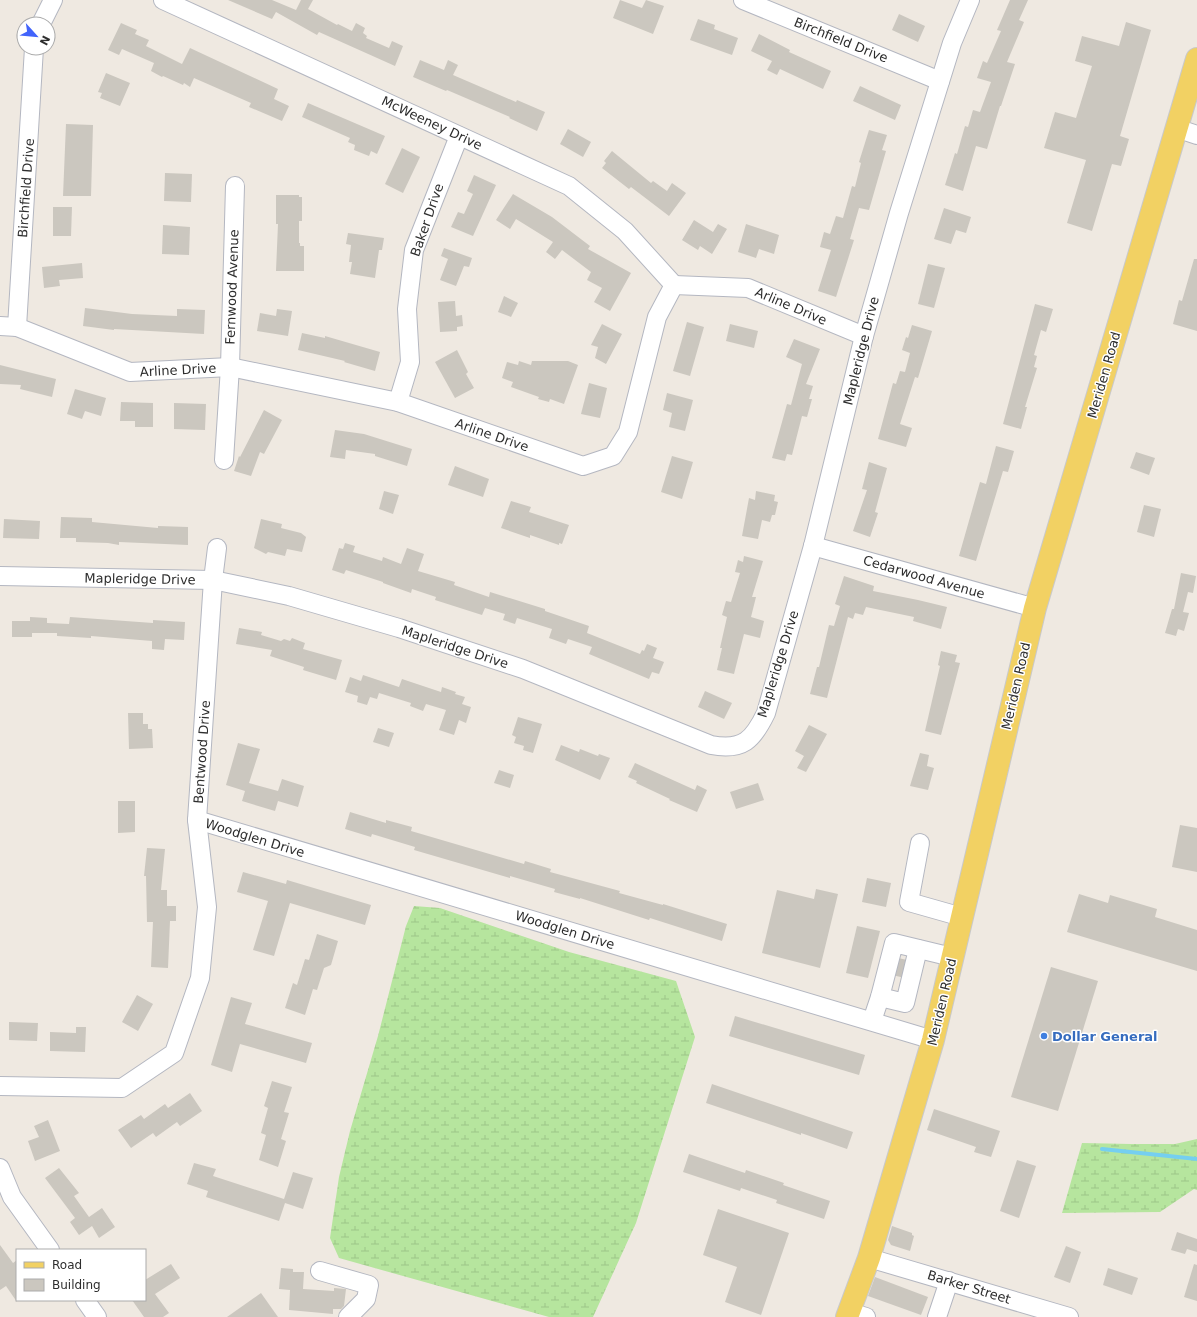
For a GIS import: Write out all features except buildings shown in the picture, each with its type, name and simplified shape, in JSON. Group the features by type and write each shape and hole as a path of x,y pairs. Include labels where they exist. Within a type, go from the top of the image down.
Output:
{"main road":[{"name":"Meriden Road","path":"854,1315 869,1258 933,1040 1035,608 1197,59"}],"street":[{"path":"45,16 53,0"},
{"name":"McWeeney Drive","path":"163,0 570,186 625,231 674,285"},
{"name":"Birchfield Drive","path":"743,0 940,81"},
{"name":"Mapleridge Drive","path":"0,576 213,580 289,596 399,628 523,670 711,745 724,747 742,744 751,738 759,728 766,713 813,546 864,336 899,213 952,43 970,0"},
{"name":"Birchfield Drive","path":"8,327 33,56"},
{"path":"1176,128 1197,135"},
{"name":"Baker Drive","path":"398,402 410,362 407,309 414,250 459,136"},
{"name":"Fernwood Avenue","path":"224,460 230,367 235,186"},
{"name":"Arline Drive","path":"8,327 130,372 230,367 398,402 583,466 613,456 628,432 657,317 674,285 748,288 864,336"},
{"name":"Cedarwood Avenue","path":"813,546 1035,608"},
{"name":"Bentwood Drive","path":"0,1086 122,1088 174,1053 200,978 207,907 197,820 213,580 217,548"},
{"name":"Woodglen Drive","path":"197,820 933,1040"},
{"path":"920,843 909,902 962,917"},
{"path":"880,997 904,1003 900,968 894,943 952,957"},
{"path":"872,1021 880,997 900,968 918,949"},
{"path":"0,1168 12,1197 49,1249"},
{"name":"Barker Street","path":"869,1258 1069,1317"},
{"path":"320,1271 369,1285 366,1299 348,1317"},
{"path":"937,1317 949,1281"},
{"path":"86,1301 97,1317"}],"green space":[{"path":"414,906 440,908 569,952 676,981 695,1037 636,1223 593,1317 549,1317 339,1258 330,1238 339,1177 350,1131 378,1036 406,926"},
{"path":"1197,1139 1197,1190 1194,1189 1160,1212 1062,1213 1082,1143 1175,1144"}],"waterway":[{"path":"1102,1149 1197,1159"}],"tunnel":[{"path":"893,966 906,969"}],"place":[{"name":"Dollar General","path":"1044,1036"}]}
